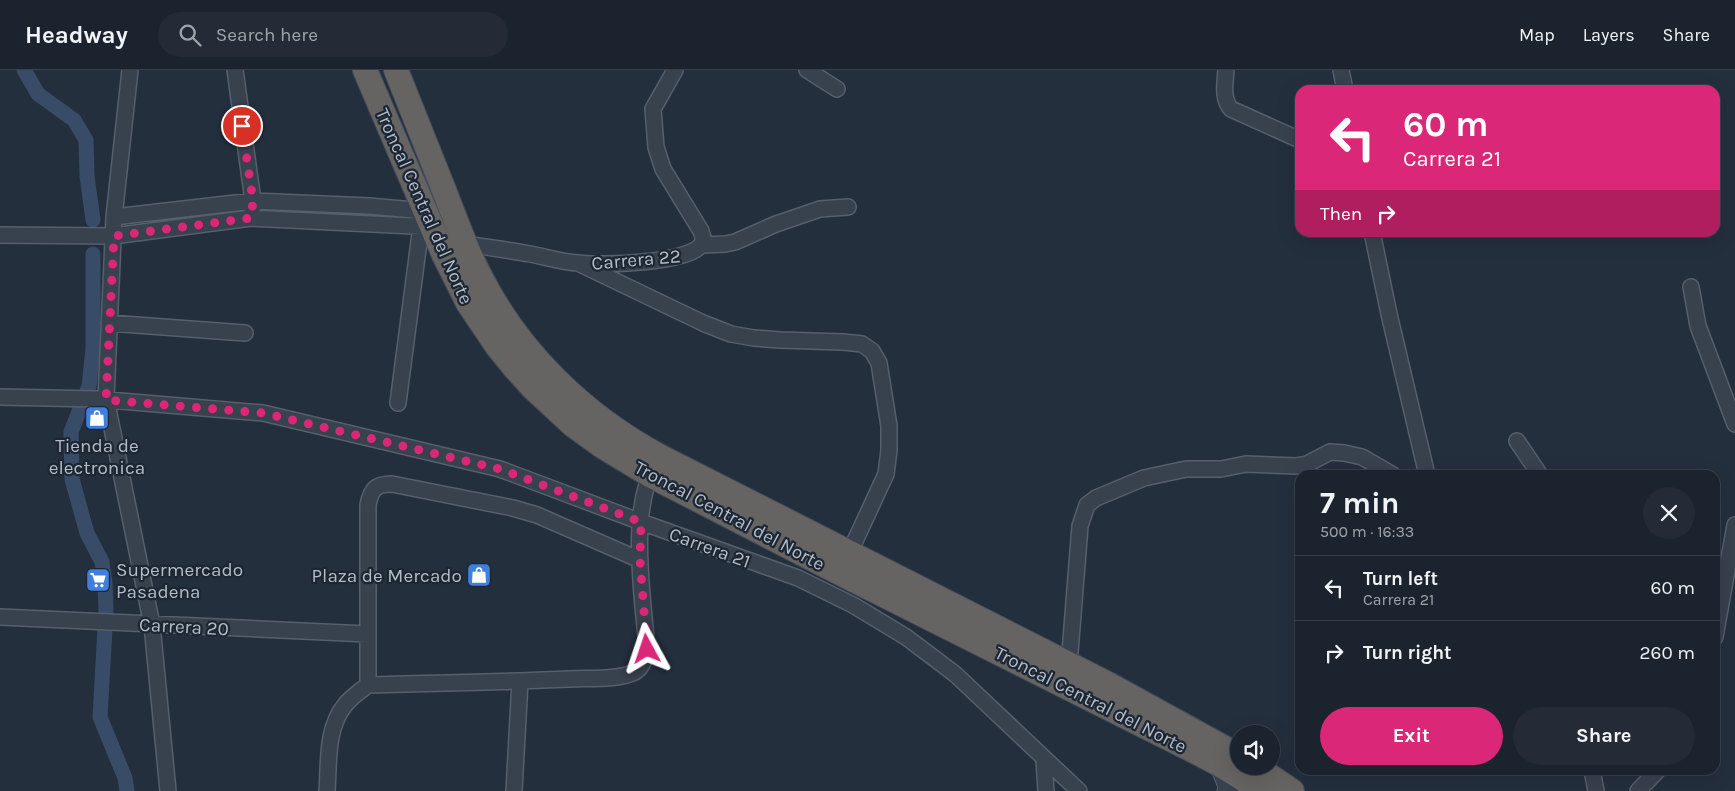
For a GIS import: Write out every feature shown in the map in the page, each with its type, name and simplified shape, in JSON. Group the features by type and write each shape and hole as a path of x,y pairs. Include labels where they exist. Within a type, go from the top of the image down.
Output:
{"highway":[{"name":"Troncal Central del Norte","path":"365,70 424,219 468,303 497,346 514,367 533,388 573,425 602,446 655,466 849,554 1108,684 1229,760 1262,791"},
{"name":"Troncal Central del Norte","path":"396,70 465,244 492,297 509,323 544,366 567,390 597,416 629,439 655,466 838,572 1229,760"},
{"path":"1268,775 1292,791"}],"street":[{"path":"130,70 114,217 109,323 101,399 152,625 168,791"},
{"path":"235,70 253,201 251,218"},
{"name":"Carrera 22","path":"465,244 578,263 620,264 683,256 695,251 702,245 702,231 663,169 656,148 653,109 675,70"},
{"path":"808,70 837,89"},
{"path":"1226,70 1225,96 1227,105 1231,109 1295,138"},
{"path":"1341,70 1344,85"},
{"path":"114,217 253,201 369,206 424,219"},
{"path":"702,245 735,242 776,224 820,209 848,207"},
{"path":"0,235 114,236 251,218 424,219"},
{"path":"398,403 424,219"},
{"path":"1373,237 1426,470"},
{"path":"578,263 703,324 731,334 780,340 862,344 872,351 879,363 889,426 889,450 886,474 849,554"},
{"path":"1690,287 1698,326 1735,424"},
{"path":"109,323 246,333"},
{"name":"Carrera 21","path":"0,397 101,399 263,413 500,469 798,578 854,605 906,637 955,674 1079,791"},
{"path":"1517,441 1537,470"},
{"path":"1069,665 1080,526 1087,505 1096,498 1144,478 1169,472 1186,469 1221,469 1246,464 1296,466 1307,464 1330,452 1362,457 1384,470"},
{"path":"327,791 332,735 337,718 349,700 368,685 625,676 636,671 643,663 647,649 640,560 641,522 646,486 655,466"},
{"path":"368,685 368,505 369,495 382,484 392,484 513,508 537,515 640,560"},
{"path":"1720,609 1735,525"},
{"name":"Carrera 20","path":"0,617 367,634"},
{"path":"514,791 520,681"},
{"path":"1044,760 1046,791"},
{"path":"1228,791 1229,760"},
{"path":"1593,775 1596,791"},
{"path":"1638,791 1651,775"}],"waterway":[{"path":"24,70 38,94 74,120 86,140 87,176 93,220"},
{"path":"93,254 93,349 89,386 71,432 72,479 87,533 102,562 106,611 100,717 125,778 127,791"}],"place":[{"name":"Tienda de electronica","path":"97,418"},
{"name":"Plaza de Mercado","path":"479,575"},
{"name":"Supermercado Pasadena","path":"98,580"}],"route":[{"path":"242,126 253,201 251,218 114,236 106,400 263,413 500,469 641,522 640,560 647,649"}]}
